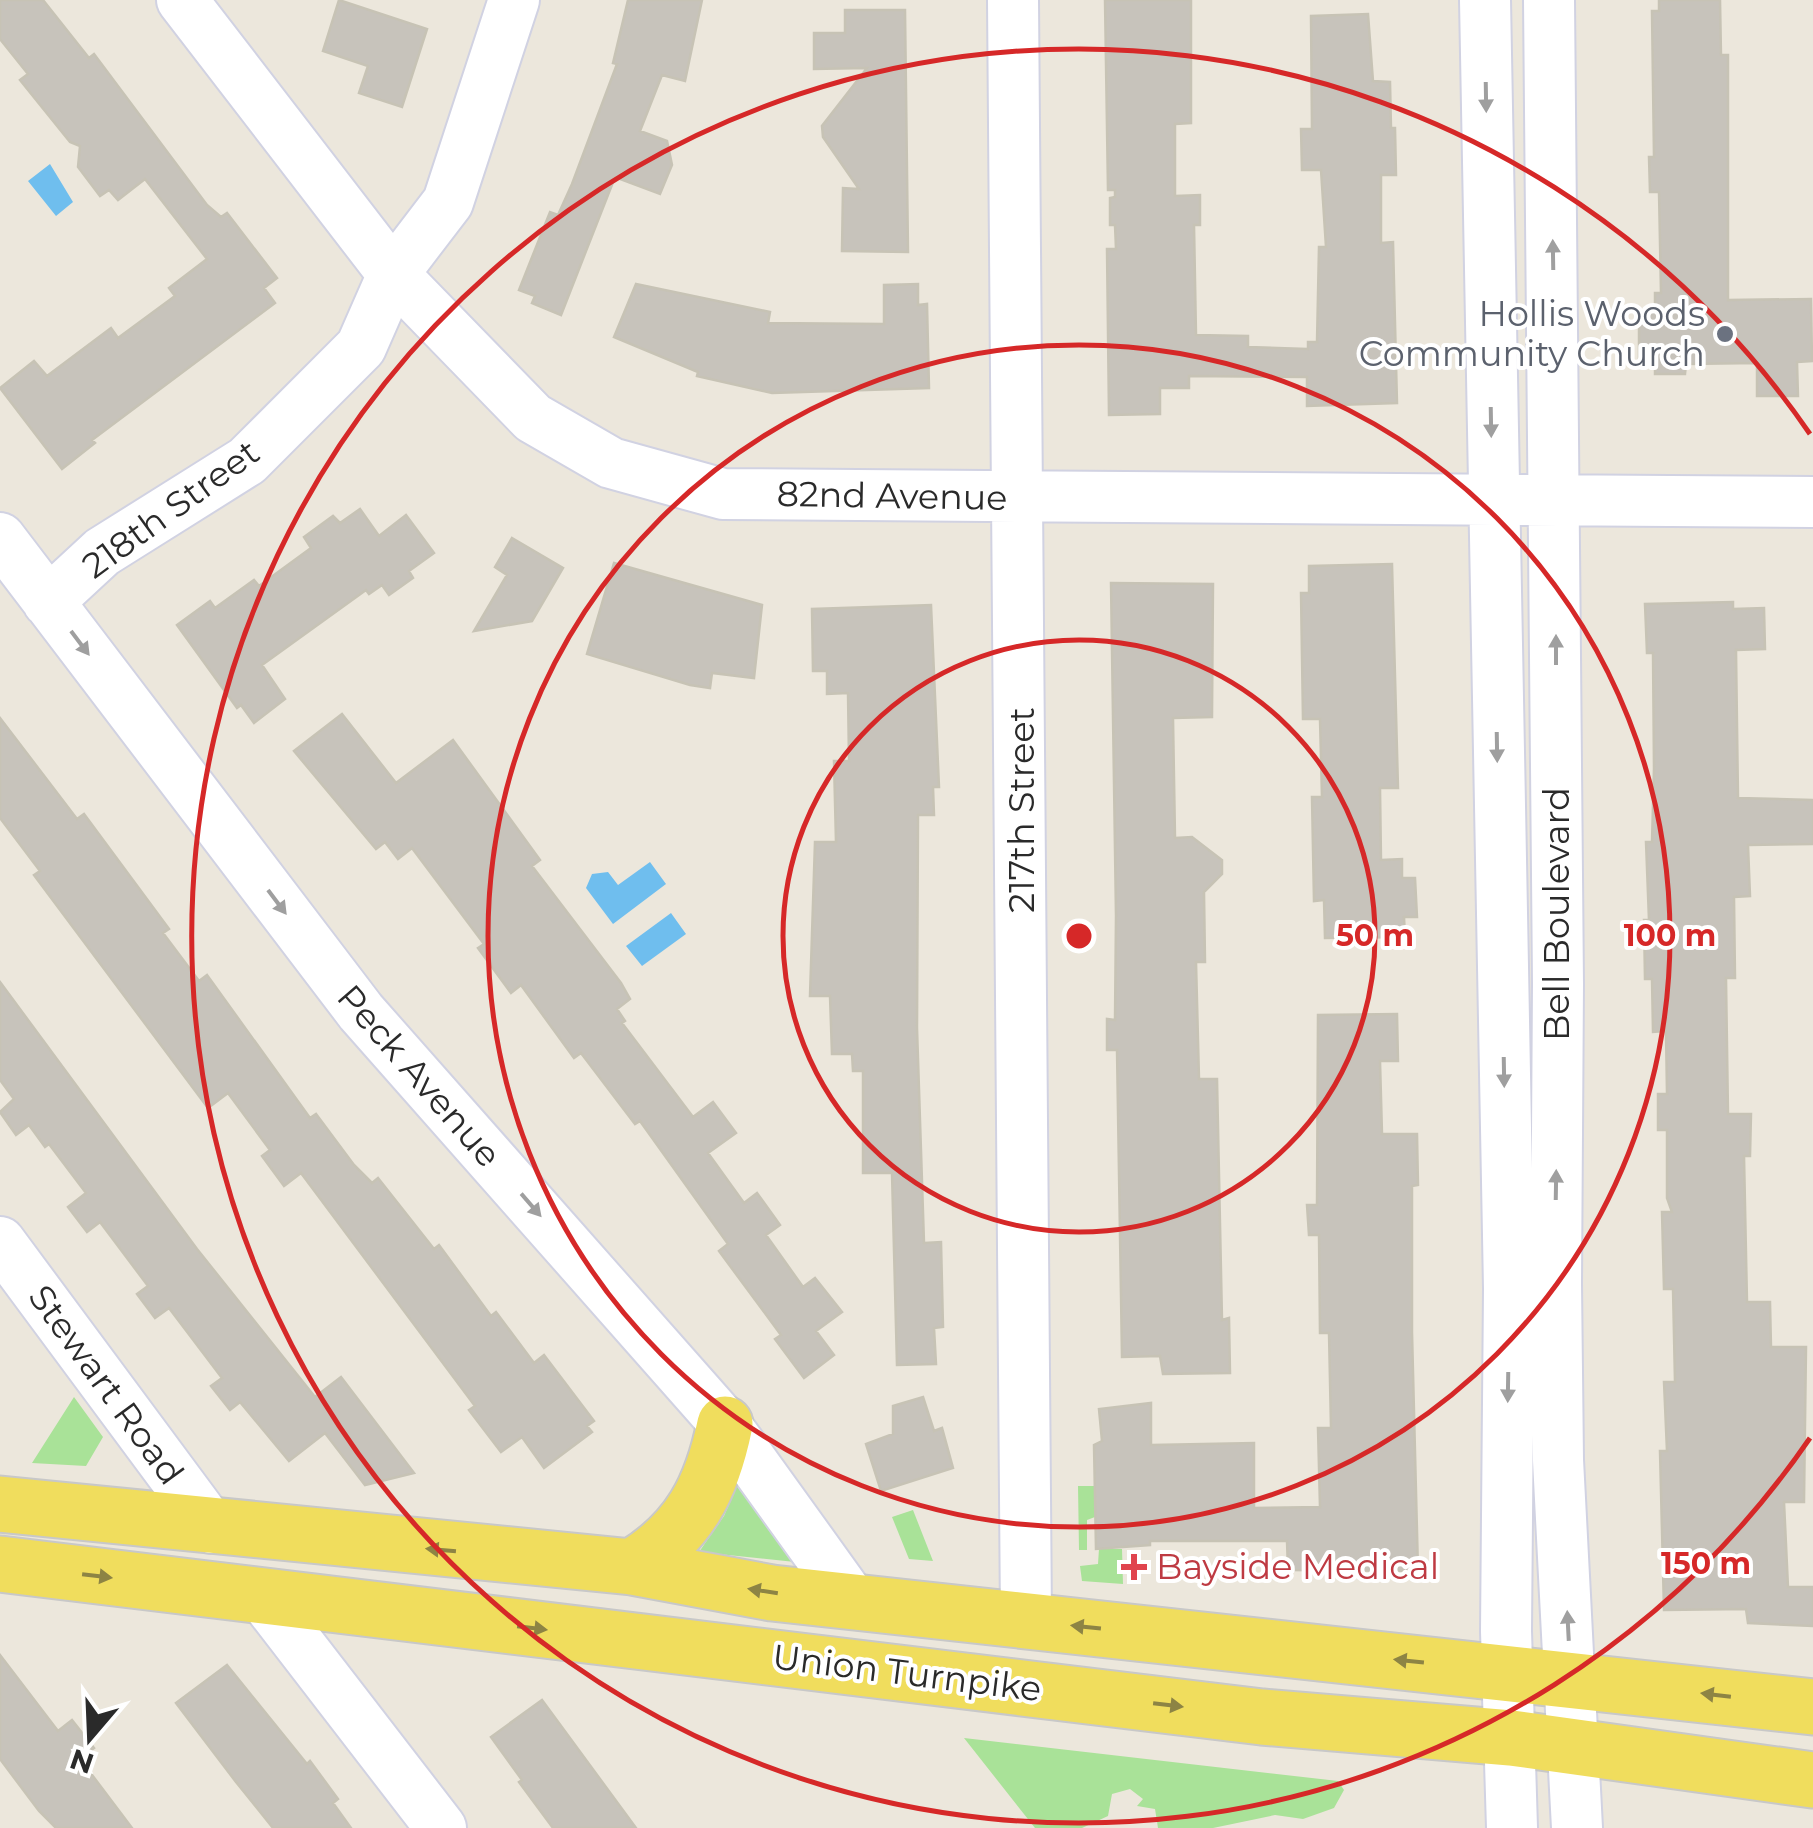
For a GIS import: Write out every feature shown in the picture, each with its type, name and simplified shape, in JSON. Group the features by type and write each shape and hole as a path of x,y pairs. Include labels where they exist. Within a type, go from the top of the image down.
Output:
{"main road":[{"path":"632,1568 660,1551 692,1518 716,1468 725,1424"},
{"name":"Union Turnpike","path":"0,1504 632,1568 772,1594 1813,1707"},
{"name":"Union Turnpike","path":"0,1564 1262,1717 1511,1738 1813,1780"}],"street":[{"name":"82nd Avenue","path":"182,0 393,274 533,418 611,463 722,494 1813,502"},
{"name":"218th Street","path":"48,602 102,552 247,461 361,348 393,274 448,202 514,0"},
{"name":"217th Street","path":"1013,0 1020,498 1026,1620"},
{"name":"Bell Boulevard","path":"1485,0 1509,1289 1506,1671 1512,1828"},
{"name":"Bell Boulevard","path":"1549,0 1555,502 1556,1342 1576,1828"},
{"name":"Peck Avenue","path":"0,538 361,1012 725,1424 818,1548 853,1602"},
{"name":"Stewart Road","path":"0,1242 212,1528"},
{"path":"262,1596 441,1828"}],"green space":[{"path":"74,1397 103,1437 86,1466 32,1463"},
{"path":"741,1477 795,1562 699,1552 724,1516"},
{"path":"1078,1486 1095,1486 1095,1517 1087,1520 1087,1550 1079,1550"},
{"path":"913,1510 933,1561 909,1559 892,1517"},
{"path":"1099,1549 1122,1549 1123,1584 1082,1581 1080,1566 1098,1564"},
{"path":"964,1738 1338,1781 1344,1790 1334,1808 1303,1819 1275,1815 1213,1828 1158,1828 1155,1809 1137,1806 1143,1799 1130,1789 1112,1794 1108,1816 1082,1828 1035,1828"}],"water":[{"path":"50,164 73,202 56,216 28,181"},
{"path":"650,862 666,884 613,924 586,888 592,874 608,872 618,885"},
{"path":"671,913 686,934 642,966 626,946"}],"building":[{"path":"0,0 43,0 89,58 94,54 207,205 221,217 227,213 277,278 264,288 275,303 92,440 95,443 62,469 0,388 34,361 47,376 111,328 118,338 175,296 169,288 207,259 145,179 118,200 109,190 100,196 78,167 80,146 70,142 20,80 28,74 0,39"},
{"path":"339,0 427,29 402,107 359,93 368,66 323,51"},
{"path":"628,0 702,0 685,81 662,75 640,131 667,141 672,165 660,194 615,177 561,315 532,303 535,296 519,290 550,212 558,215 572,184 617,64 613,63"},
{"path":"1105,0 1191,0 1191,123 1175,124 1175,196 1200,195 1200,225 1194,225 1196,335 1248,336 1248,347 1308,349 1308,342 1317,342 1319,247 1326,247 1321,170 1302,170 1301,129 1312,129 1311,16 1368,14 1373,81 1390,82 1391,128 1395,128 1396,175 1381,175 1381,243 1393,242 1397,403 1307,406 1307,377 1189,376 1189,388 1160,388 1160,414 1109,415 1107,249 1116,249 1115,225 1110,225 1110,198 1115,197 1115,190 1108,190"},
{"path":"1659,0 1720,0 1721,55 1728,55 1728,300 1811,299 1812,361 1797,362 1798,396 1757,396 1757,363 1686,364 1685,374 1655,374 1655,358 1639,358 1639,310 1655,310 1655,293 1661,293 1659,192 1650,192 1649,157 1654,157 1652,11 1659,11"},
{"path":"845,10 905,10 908,252 842,251 843,188 859,189 823,137 822,126 867,68 814,69 814,33 845,33"},
{"path":"636,284 770,312 768,323 884,324 884,285 918,284 918,305 927,304 929,388 772,393 697,376 698,372 614,337"},
{"path":"360,509 379,536 406,515 434,553 409,571 413,578 389,595 382,585 369,594 366,590 262,665 285,699 254,723 241,705 237,708 177,625 210,601 215,608 254,580 259,586 311,548 304,537 333,516 340,523"},
{"path":"512,538 563,568 532,621 474,631 507,575 495,567"},
{"path":"614,563 762,605 754,678 712,673 710,688 587,654"},
{"path":"1392,564 1398,788 1380,788 1381,860 1402,859 1402,878 1415,878 1417,917 1404,917 1405,937 1325,938 1324,900 1314,901 1312,797 1322,797 1320,719 1303,719 1301,593 1309,593 1309,566"},
{"path":"1111,583 1213,584 1212,717 1173,718 1175,838 1192,837 1222,860 1222,874 1204,892 1205,962 1196,962 1199,1079 1217,1079 1222,1320 1229,1318 1230,1373 1163,1374 1160,1356 1122,1357 1117,1050 1107,1050 1107,1019 1115,1020 1116,916"},
{"path":"1733,602 1733,609 1764,608 1765,649 1736,650 1738,798 1813,800 1813,844 1748,845 1750,896 1734,897 1735,978 1726,978 1728,1114 1751,1114 1750,1156 1744,1156 1747,1302 1770,1302 1771,1347 1806,1347 1804,1502 1784,1502 1788,1587 1813,1587 1813,1626 1748,1623 1746,1609 1664,1610 1660,1451 1667,1451 1664,1382 1675,1382 1673,1289 1664,1289 1662,1212 1672,1212 1667,1198 1667,1130 1658,1130 1658,1094 1667,1094 1666,1031 1653,1032 1652,979 1645,979 1644,920 1649,920 1646,842 1652,842 1654,768 1653,653 1647,653 1645,604"},
{"path":"931,605 939,787 933,787 934,815 918,815 917,1028 924,1243 941,1242 943,1327 934,1328 936,1364 897,1365 892,1173 863,1173 863,1071 853,1071 852,1054 832,1054 830,996 810,996 815,842 836,842 834,761 849,761 848,693 827,694 827,671 813,671 812,609"},
{"path":"342,714 396,783 453,740 540,860 532,866 621,983 630,999 617,1009 625,1021 622,1023 693,1117 713,1102 736,1133 708,1153 744,1203 757,1193 780,1225 766,1235 803,1287 815,1278 842,1312 816,1331 834,1355 804,1378 775,1339 781,1335 719,1251 728,1244 640,1121 635,1124 581,1053 574,1058 521,985 511,993 478,948 484,944 412,848 398,859 385,842 376,849 294,751"},
{"path":"0,718 77,819 84,814 169,929 163,933 199,981 207,975 310,1118 316,1114 372,1183 378,1178 434,1249 439,1245 491,1316 496,1312 534,1363 544,1355 594,1421 587,1426 592,1432 544,1468 522,1437 501,1452 469,1410 475,1406 301,1173 284,1186 262,1156 270,1150 228,1093 208,1108 34,875 40,871 0,818"},
{"path":"0,982 197,1249 315,1397 341,1377 414,1473 365,1485 325,1433 289,1461 240,1402 230,1410 211,1386 222,1378 169,1308 155,1318 137,1294 148,1286 100,1222 87,1232 68,1207 86,1193 49,1144 45,1147 29,1125 16,1135 0,1112 14,1099 0,1080"},
{"path":"1397,1014 1398,1061 1380,1061 1382,1134 1417,1134 1418,1185 1412,1186 1412,1332 1418,1571 1288,1570 1287,1541 1150,1541 1150,1545 1096,1549 1094,1445 1102,1441 1099,1409 1151,1403 1151,1445 1254,1443 1254,1508 1320,1507 1318,1428 1331,1428 1329,1333 1320,1333 1319,1235 1309,1235 1307,1205 1317,1205 1318,1015"},
{"path":"923,1397 934,1431 942,1428 953,1468 881,1491 866,1444 893,1434 893,1406"},
{"path":"0,1655 58,1731 72,1720 94,1748 80,1759 132,1828 56,1828 39,1811 0,1759"},
{"path":"227,1665 307,1764 310,1761 338,1799 333,1803 351,1828 273,1828 236,1782 176,1703"},
{"path":"542,1700 636,1828 553,1828 519,1782 522,1780 491,1737"}],"place":[{"name":"Hollis Woods Community Church","path":"1725,334"},
{"name":"Bayside Medical","path":"1134,1567"}]}
